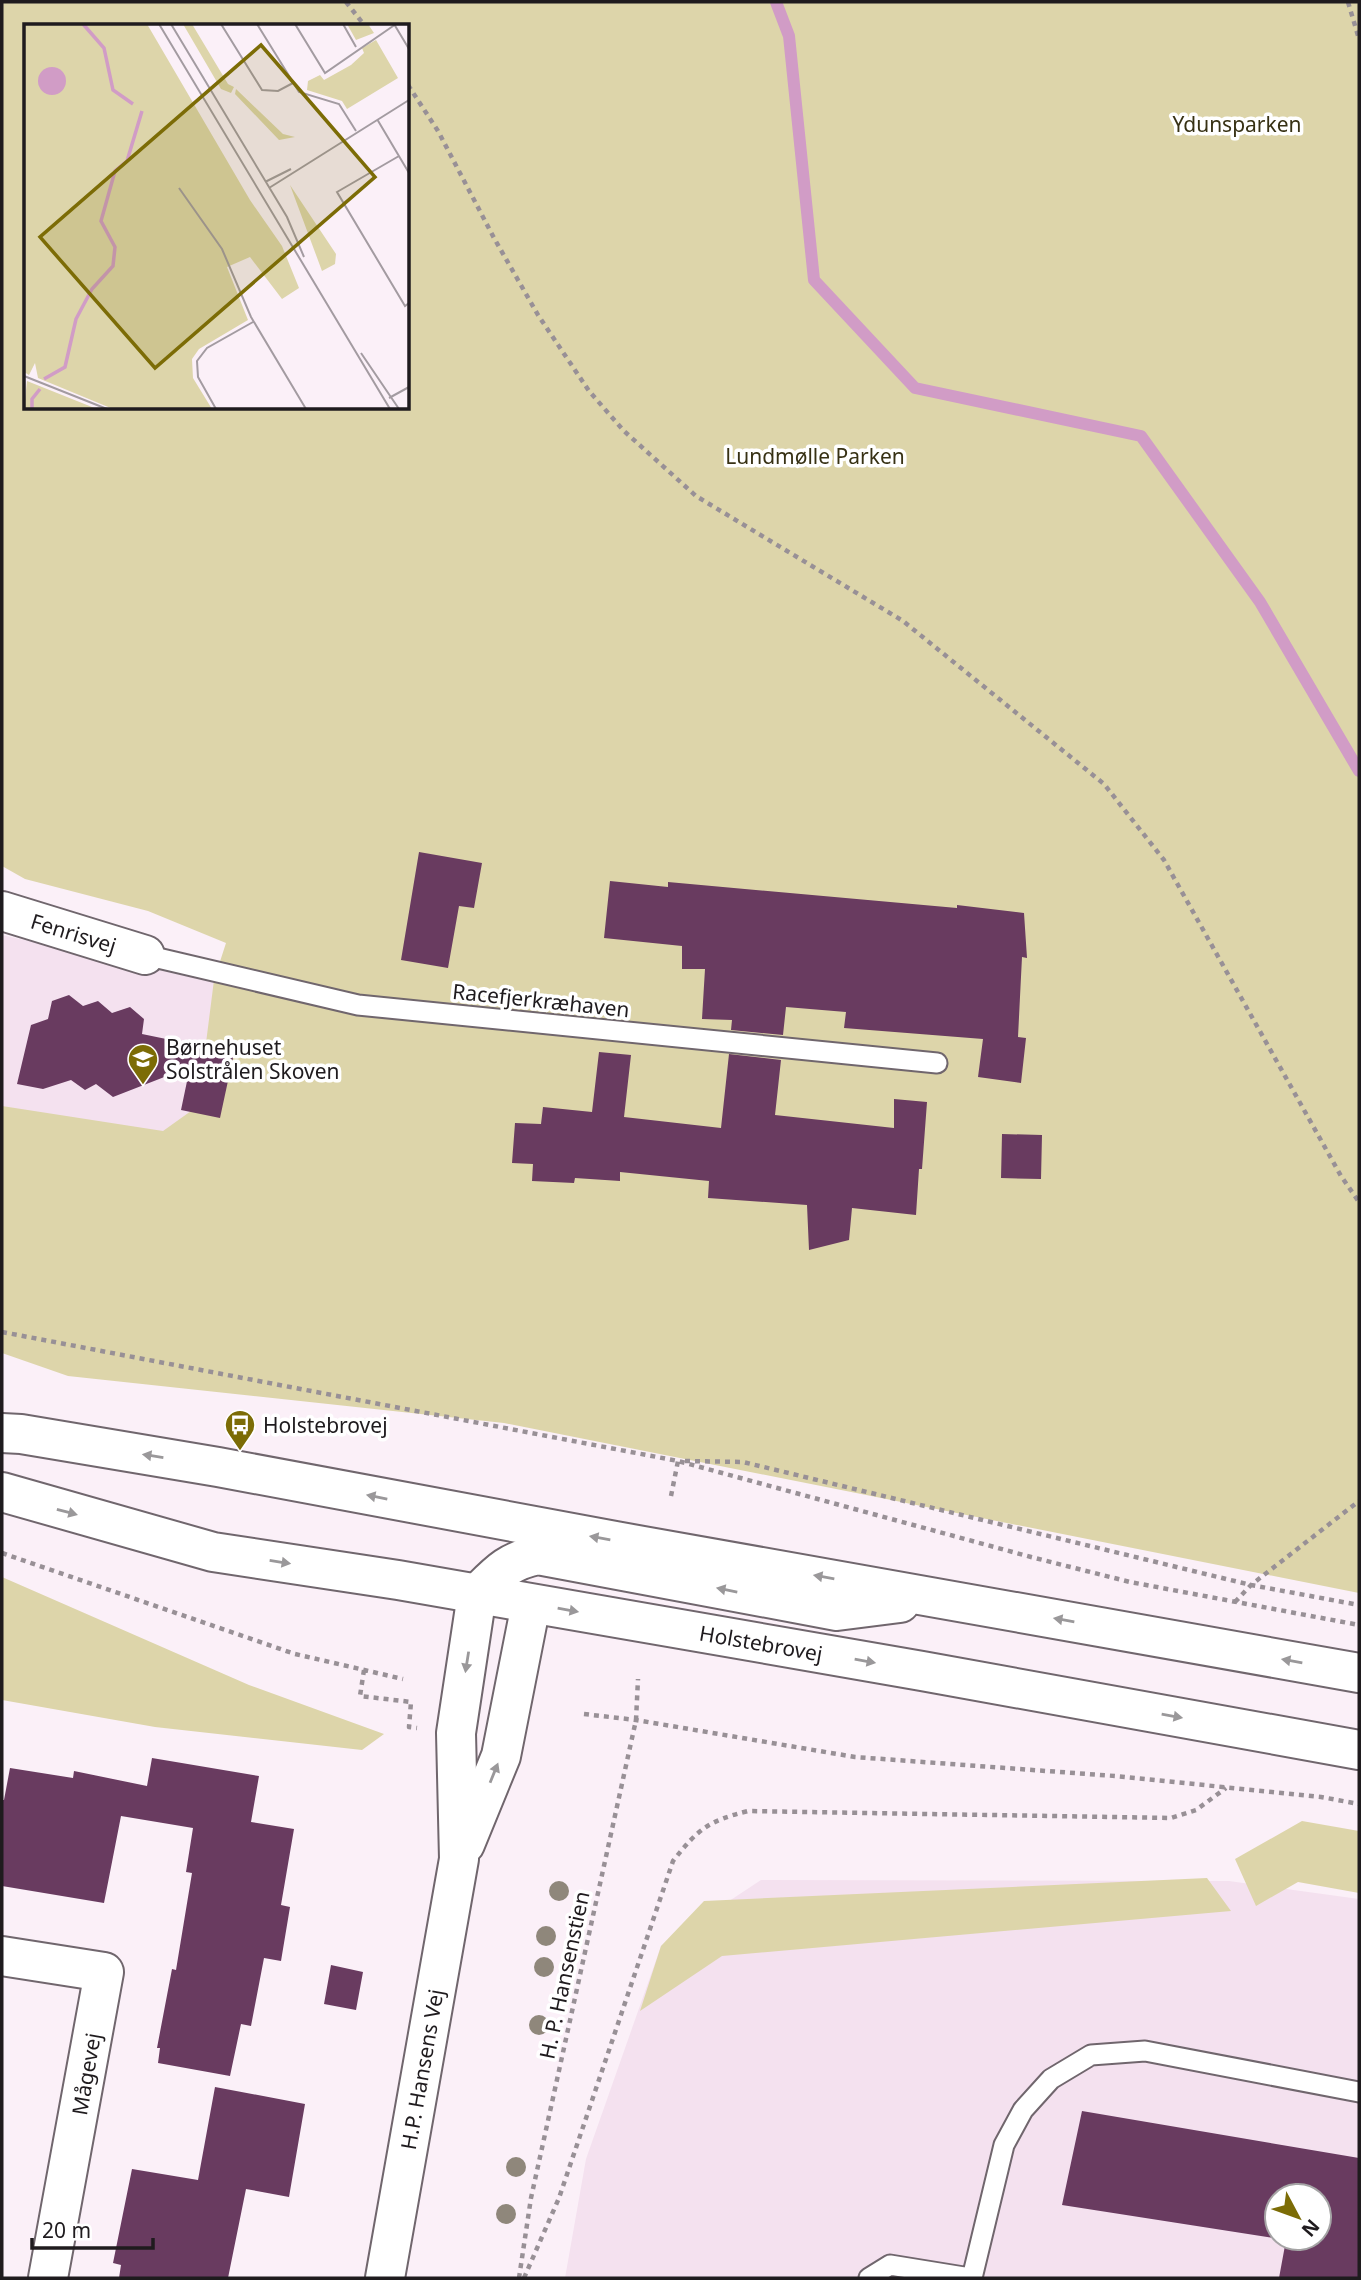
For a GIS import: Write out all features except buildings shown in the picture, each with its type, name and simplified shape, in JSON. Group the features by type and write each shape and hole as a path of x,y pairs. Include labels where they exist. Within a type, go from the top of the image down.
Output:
{"main road":[{"name":"Fenrisvej","path":"2,911 145,955"},
{"path":"2,1433 218,1467 1359,1673"},
{"name":"Holstebrovej","path":"2,1492 213,1552 477,1594 935,1673 1359,1750"},
{"path":"507,1521 531,1604"},
{"path":"477,1594 502,1569 520,1559 538,1555 837,1611 940,1598"},
{"name":"H.P. Hansens Vej","path":"385,2278 459,1859 456,1733 477,1594"},
{"name":"H.P. Hansens Vej","path":"459,1859 500,1756 531,1604"},
{"name":"Mågevej","path":"2,1956 104,1972 48,2278"}],"lane":[{"name":"Racefjerkræhaven","path":"145,955 358,1005 937,1063"},
{"path":"869,2278 890,2265 971,2278 1004,2145 1023,2110 1051,2079 1091,2055 1145,2051 1359,2092"}],"path":[{"path":"346,2 363,24"},
{"path":"1348,2 1359,39"},
{"path":"410,88 438,131 494,239 538,315 589,391 624,431 696,496 903,621 1104,784 1164,860 1341,1176 1359,1202"},
{"path":"2,1332 678,1461 1130,1582 1359,1625"},
{"path":"671,1496 678,1461"},
{"path":"678,1461 743,1462 1251,1585 1359,1605"},
{"path":"1234,1603 1251,1585 1359,1501"},
{"path":"2,1553 295,1654 403,1679"},
{"path":"364,1670 360,1696 411,1702"},
{"name":"H. P. Hansenstien","path":"522,2278 531,2198 636,1720 638,1679"},
{"path":"584,1714 636,1720 855,1757 1115,1776 1321,1797 1359,1804"},
{"path":"522,2278 559,2198 673,1861 691,1838 718,1818 748,1811 1171,1818 1196,1811 1226,1788"}],"shaded area":[{"name":"Børnehuset Solstrålen Skoven","path":"2,935 306,1003 264,1168 2,1181"},
{"path":"761,1880 1229,1881 1359,1899 1359,2278 565,2278 586,2159 661,1946"}],"green space":[{"name":"Lundmølle Parken","path":"2,2 1359,2 1359,1593 504,1423 68,1376 2,1353 2,1106 163,1131 198,1106 214,980 226,943 148,911 25,879 2,866"},
{"path":"2,1577 249,1685 384,1734 362,1750 155,1727 2,1700"},
{"path":"1302,1821 1359,1831 1359,1893 1298,1882 1256,1906 1235,1859"},
{"path":"1207,1878 1231,1911 722,1956 640,2011 661,1946 704,1901"}],"waterway":[{"path":"776,2 789,36 814,280 915,388 1141,436 1260,602 1359,771"}],"place":[{"name":"Børnehuset Solstrålen Skoven","path":"143,1086"},
{"name":"Holstebrovej","path":"240,1452"}],"park label":[{"name":"Ydunsparken","path":"1237,124"}]}
